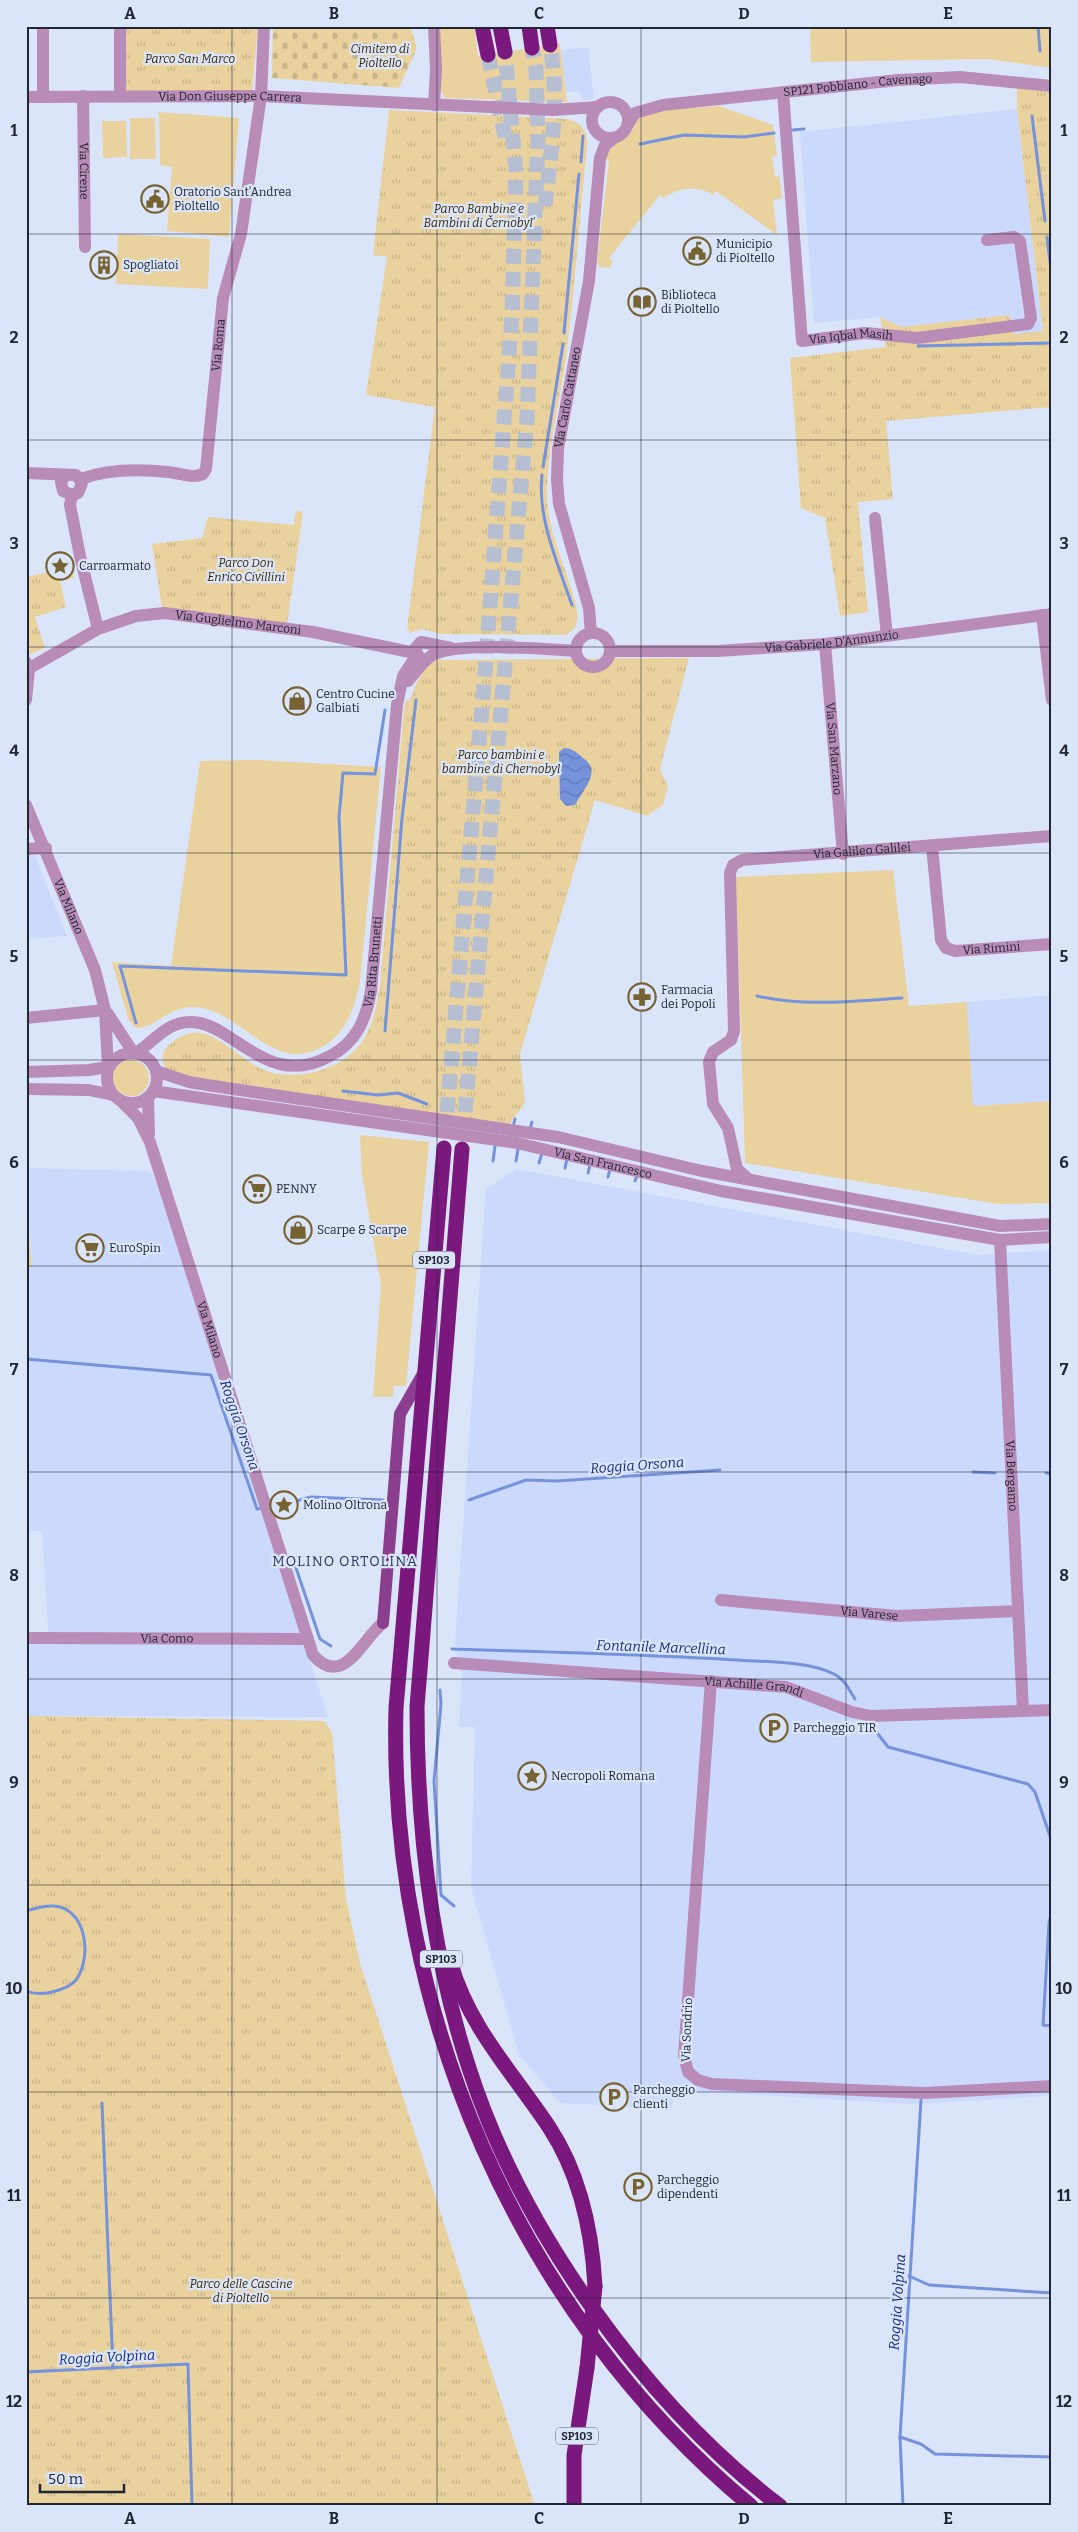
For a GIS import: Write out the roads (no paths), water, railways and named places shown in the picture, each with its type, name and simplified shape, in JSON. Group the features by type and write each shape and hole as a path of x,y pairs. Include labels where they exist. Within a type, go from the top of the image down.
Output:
{"highway":[{"path":"482,26 488,55"},
{"path":"500,26 505,52"},
{"path":"528,26 532,48"},
{"path":"547,26 550,46"},
{"name":"SP103","path":"444,1148 398,1670 396,1773 398,1820 407,1894 421,1967 435,2021 459,2092 488,2160 522,2227 560,2290 604,2351 662,2421 711,2470 751,2506"},
{"name":"SP103","path":"462,1149 417,1688 418,1780 422,1835 435,1926 450,1998 469,2068 496,2136 528,2202 555,2250 596,2311 680,2415 723,2458 780,2506"},
{"name":"SP103","path":"438,1430 426,1718 432,1849 444,1934 456,1978 474,2020 549,2127 569,2165 588,2221 595,2286 587,2368 574,2455 574,2506"}],"main road":[{"path":"383,1623 400,1414 424,1372"}],"street":[{"path":"43,26 43,97"},
{"path":"120,26 120,95"},
{"path":"260,96 264,26"},
{"path":"434,26 436,70 434,105"},
{"name":"SP121 Pobbiano - Cavenago","path":"434,105 553,110 598,107 606,102 663,105 783,92 960,77 1052,86"},
{"name":"Via Iqbal Masih","path":"783,92 802,341 865,333 917,338 1028,324 1031,318 1020,241 1011,237 988,240"},
{"name":"Via Don Giuseppe Carrera","path":"26,97 120,95 260,96 434,105"},
{"name":"Via Cirene","path":"84,96 85,247"},
{"name":"Via Roma","path":"81,480 104,472 168,472 193,476 203,474 206,469 222,298 241,234 260,96"},
{"path":"616,103 626,111 628,124"},
{"name":"SP121 Pobbiano - Cavenago","path":"553,110 576,115 605,138 614,138 624,132 635,113 663,105"},
{"path":"594,129 592,116 598,107"},
{"name":"Via Carlo Cattaneo","path":"594,129 600,158"},
{"name":"Via Carlo Cattaneo","path":"591,633 589,608 559,504 557,480 558,449 589,281 600,158 605,145 614,138"},
{"path":"26,473 73,474 81,480 81,490 72,495 66,493 62,488 61,482 66,475"},
{"path":"72,495 70,504 80,556 98,629"},
{"path":"875,518 886,636"},
{"name":"Via Guglielmo Marconi","path":"27,667 98,629 136,616 164,613 313,632 423,652 456,649 576,650"},
{"path":"1047,614 1052,700"},
{"name":"Via Gabriele D'Annunzio","path":"610,652 717,650 825,644 1047,614"},
{"path":"591,633 605,638 610,652 606,662 596,668 584,666 580,662 576,650 578,641 591,633"},
{"name":"Via San Marzano","path":"825,644 843,854"},
{"path":"382,645 399,657 403,676"},
{"path":"400,690 423,652"},
{"name":"Via Rita Brunetti","path":"134,1052 165,1028 180,1023 197,1022 210,1026 264,1059 290,1066 306,1065 326,1059 346,1046 357,1033 365,1015 371,991 393,736 400,690 403,676 423,652"},
{"path":"26,700 27,667"},
{"name":"Via Milano","path":"26,805 46,848 95,970 105,1010 108,1067"},
{"name":"Via Galileo Galilei","path":"730,1143 728,1128 713,1104 709,1062 713,1052 728,1044 733,1036 730,873 735,863 742,860 843,854 1052,836"},
{"name":"Via Rimini","path":"932,846 941,940 946,948 955,951 1052,944"},
{"path":"26,849 46,848"},
{"path":"26,1018 105,1010"},
{"name":"Via Milano","path":"105,1010 134,1052"},
{"path":"26,1089 89,1090 135,1103 150,1094 157,1083 154,1067 156,1048 161,1038 180,1023"},
{"path":"117,1098 107,1082 108,1067 118,1056 134,1052 146,1056 154,1067"},
{"path":"26,1072 89,1070 108,1067"},
{"name":"Via San Francesco","path":"154,1067 207,1086 558,1137 702,1171 1000,1226 1052,1224"},
{"name":"Via Milano","path":"150,1094 150,1142"},
{"name":"Via San Francesco","path":"150,1094 517,1143 721,1191 1000,1240 1052,1237"},
{"name":"Via Milano","path":"117,1098 138,1118 150,1142 268,1508 313,1655 325,1665 335,1666 352,1659 366,1643 372,1632 383,1623"},
{"path":"702,1171 719,1168 730,1143"},
{"path":"730,1143 737,1169 750,1179"},
{"name":"Via Bergamo","path":"1000,1240 1023,1711"},
{"name":"Via Varese","path":"721,1600 897,1616 1018,1611"},
{"name":"Via Como","path":"26,1638 308,1639"},
{"name":"Via Achille Grandi","path":"454,1663 786,1687 852,1712 871,1716 1052,1710"},
{"name":"Via Sondrio","path":"711,1681 684,2056 688,2072 698,2080 712,2084 925,2093 1052,2086"}],"water":[{"path":"564,748 576,752 588,762 591,768 590,780 575,805 566,806 560,799 559,752"}],"waterway":[{"path":"1038,26 1040,51"},
{"path":"1032,116 1045,221"},
{"path":"793,130 804,129"},
{"path":"640,144 684,135 744,137 774,133"},
{"path":"581,162 583,136"},
{"path":"564,333 579,174"},
{"path":"1047,237 1052,277"},
{"path":"918,346 1052,343"},
{"path":"543,467 563,344"},
{"path":"542,475 541,491 546,524 555,557 572,605"},
{"path":"385,1031 402,818 416,700"},
{"path":"136,1023 120,966 346,975 339,817 343,773 375,774 385,710"},
{"path":"757,996 811,1002 848,1002 902,998"},
{"path":"343,1091 378,1095 398,1093 427,1104"},
{"path":"513,1127 515,1119"},
{"path":"530,1129 532,1122"},
{"path":"493,1161 495,1146"},
{"path":"516,1161 518,1149"},
{"path":"539,1163 542,1153"},
{"path":"565,1168 567,1159"},
{"path":"588,1173 590,1165"},
{"path":"608,1177 610,1169"},
{"path":"635,1181 637,1176"},
{"name":"Roggia Orsona","path":"26,1359 211,1375 257,1509 264,1508"},
{"name":"Roggia Orsona","path":"469,1500 526,1480 557,1481 720,1470"},
{"name":"Roggia Orsona","path":"973,1472 995,1473"},
{"name":"Roggia Orsona","path":"1046,1473 1052,1474"},
{"name":"Roggia Orsona","path":"270,1508 311,1497 383,1500"},
{"name":"Fontanile Marcellina","path":"292,1556 320,1639 331,1646"},
{"name":"Fontanile Marcellina","path":"452,1649 666,1656 800,1664 824,1670 838,1676 855,1699"},
{"path":"440,1690 441,1704 434,1781 441,1895 454,1906"},
{"name":"Fontanile Marcellina","path":"875,1730 888,1747 1028,1784 1035,1792 1052,1842"},
{"path":"26,1911 51,1906 60,1907 69,1912 81,1928 85,1950 81,1971 71,1985 45,1993 36,1994 26,1991"},
{"name":"Fontanile Marcellina","path":"1052,1910 1049,1923 1043,2025 1052,2026"},
{"name":"Roggia Volpina","path":"903,2506 900,2437 921,2100"},
{"path":"102,2103 113,2368"},
{"path":"909,2276 929,2285 1052,2293"},
{"name":"Roggia Volpina","path":"26,2372 188,2364 192,2506"},
{"path":"900,2437 921,2444 935,2454 1052,2457"}],"tunnel":[{"path":"545,206 554,126 553,66 550,45"},
{"path":"463,1135 527,419 538,139 536,69 532,48"},
{"path":"445,1135 484,684 512,316 516,172 505,52"},
{"path":"488,55 506,141"}],"place":[{"name":"Oratorio Sant'Andrea Pioltello","path":"155,199"},
{"name":"Municipio di Pioltello","path":"697,251"},
{"name":"Spogliatoi","path":"104,265"},
{"name":"Biblioteca di Pioltello","path":"642,302"},
{"name":"Carroarmato","path":"60,566"},
{"name":"Centro Cucine Galbiati","path":"297,701"},
{"name":"Farmacia dei Popoli","path":"642,997"},
{"name":"PENNY","path":"257,1189"},
{"name":"Scarpe & Scarpe","path":"298,1230"},
{"name":"EuroSpin","path":"90,1248"},
{"name":"Molino Oltrona","path":"284,1505"},
{"name":"Parcheggio TIR","path":"774,1728"},
{"name":"Necropoli Romana","path":"532,1776"},
{"name":"Parcheggio clienti","path":"614,2097"},
{"name":"Parcheggio dipendenti","path":"638,2187"}],"district":[{"name":"MOLINO ORTOLINA","path":"345,1561"}],"park label":[{"name":"Cimitero di Pioltello","path":"380,56"},
{"name":"Parco San Marco","path":"190,59"},
{"name":"Parco Bambine e Bambini di Černobyl’","path":"479,216"},
{"name":"Parco Don Enrico Civillini","path":"246,570"},
{"name":"Parco bambini e bambine di Chernobyl","path":"501,762"},
{"name":"Parco delle Cascine di Pioltello","path":"241,2291"}]}
